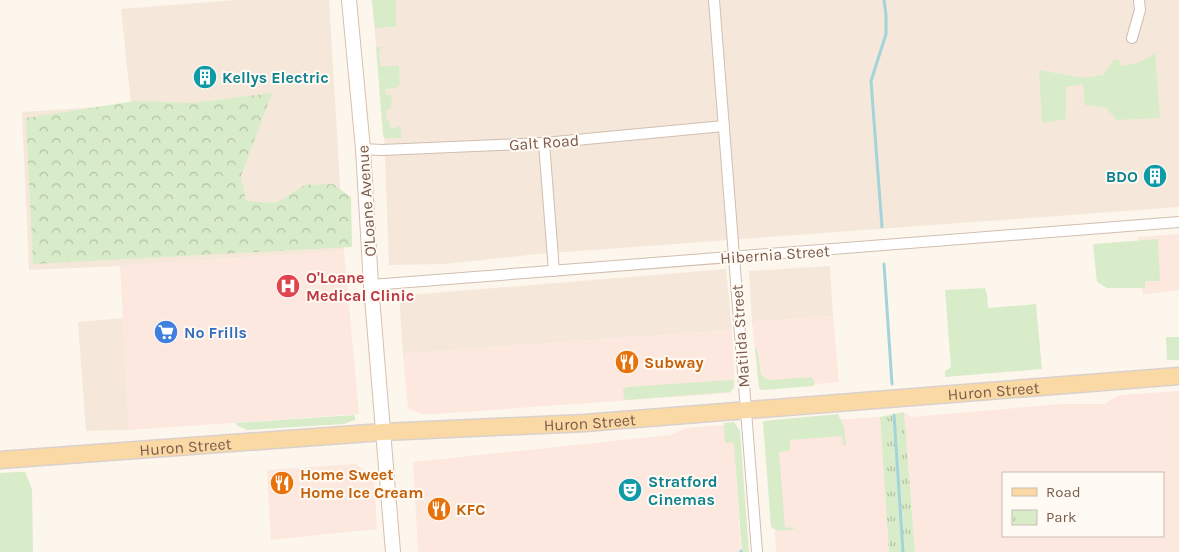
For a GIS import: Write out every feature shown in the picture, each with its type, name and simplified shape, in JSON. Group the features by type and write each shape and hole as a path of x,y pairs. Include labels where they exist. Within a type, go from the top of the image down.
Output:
{"main road":[{"name":"O'Loane Avenue","path":"349,0 363,149 371,285 392,552"},
{"name":"Huron Street","path":"0,460 383,432 585,423 1179,376"}],"street":[{"name":"Matilda Street","path":"714,0 758,552"},
{"path":"1132,38 1140,10 1139,0"},
{"name":"Galt Road","path":"363,149 382,150 544,143 724,126"},
{"path":"544,143 554,271"},
{"name":"Hibernia Street","path":"371,285 1179,222"}],"shaded area":[{"path":"235,0 329,0 344,251 29,270 22,112 131,105 121,9"},
{"path":"372,0 1179,0 1179,207 538,254 445,264 389,265 384,133"},
{"path":"1179,234 1179,290 1143,295 1138,237"},
{"path":"344,251 359,414 129,430 120,266"},
{"path":"830,266 833,316 752,322 749,271"},
{"path":"726,269 732,330 403,354 399,296"},
{"path":"833,316 839,382 759,389 752,322"},
{"path":"123,318 129,430 86,431 78,322"},
{"path":"732,330 735,388 730,393 436,414 421,414 408,408 403,354"},
{"path":"1179,391 1179,552 915,552 904,412 911,417 1060,404 1104,404 1119,395"},
{"path":"880,417 889,552 776,552 768,424"},
{"path":"733,424 741,552 418,552 413,462 670,435 687,428"},
{"path":"355,464 374,476 377,529 271,540 267,470"}],"green space":[{"path":"372,0 396,0 396,27 375,28"},
{"path":"376,47 381,47 379,53 380,66 399,66 400,84 396,88 385,89 386,95 392,95 391,109 388,109 386,114 390,127 394,129 400,126 402,138 384,138 383,135"},
{"path":"1155,53 1160,118 1117,120 1106,108 1085,105 1083,84 1066,87 1066,119 1042,123 1039,70 1083,78 1103,75 1114,59 1120,61 1120,66 1135,64"},
{"path":"272,93 241,176 246,201 276,203 305,185 333,184 351,197 352,247 33,264 26,118 135,101 192,103"},
{"path":"1158,239 1160,281 1145,281 1145,288 1107,288 1097,282 1093,244"},
{"path":"985,288 988,308 1036,304 1042,369 945,377 945,371 951,367 945,290"},
{"path":"1166,337 1179,337 1179,360 1167,360"},
{"path":"755,347 757,349 761,375 766,379 811,377 814,380 814,386 761,390 759,387"},
{"path":"734,381 730,392 624,399 623,389 627,387"},
{"path":"904,412 915,552 889,552 880,417"},
{"path":"838,414 844,427 845,446 843,445 842,436 790,440 790,450 779,452 785,528 793,527 794,529 782,531 773,529 771,527 763,422"},
{"path":"355,415 355,420 344,424 247,430 235,423"},
{"path":"734,422 740,431 749,552 742,552 734,445 733,442 725,443 724,423"},
{"path":"25,472 32,489 33,552 0,552 0,473"}],"waterway":[{"path":"882,227 871,81 886,34 884,0"},
{"path":"884,264 892,384"},
{"path":"894,415 903,552"}],"place":[{"name":"Kellys Electric","path":"205,77"},
{"name":"BDO","path":"1155,176"},
{"name":"O'Loane Medical Clinic","path":"288,286"},
{"name":"No Frills","path":"166,332"},
{"name":"Subway","path":"627,362"},
{"name":"Home Sweet Home Ice Cream","path":"282,483"},
{"name":"Stratford Cinemas","path":"630,490"},
{"name":"KFC","path":"439,509"}]}
